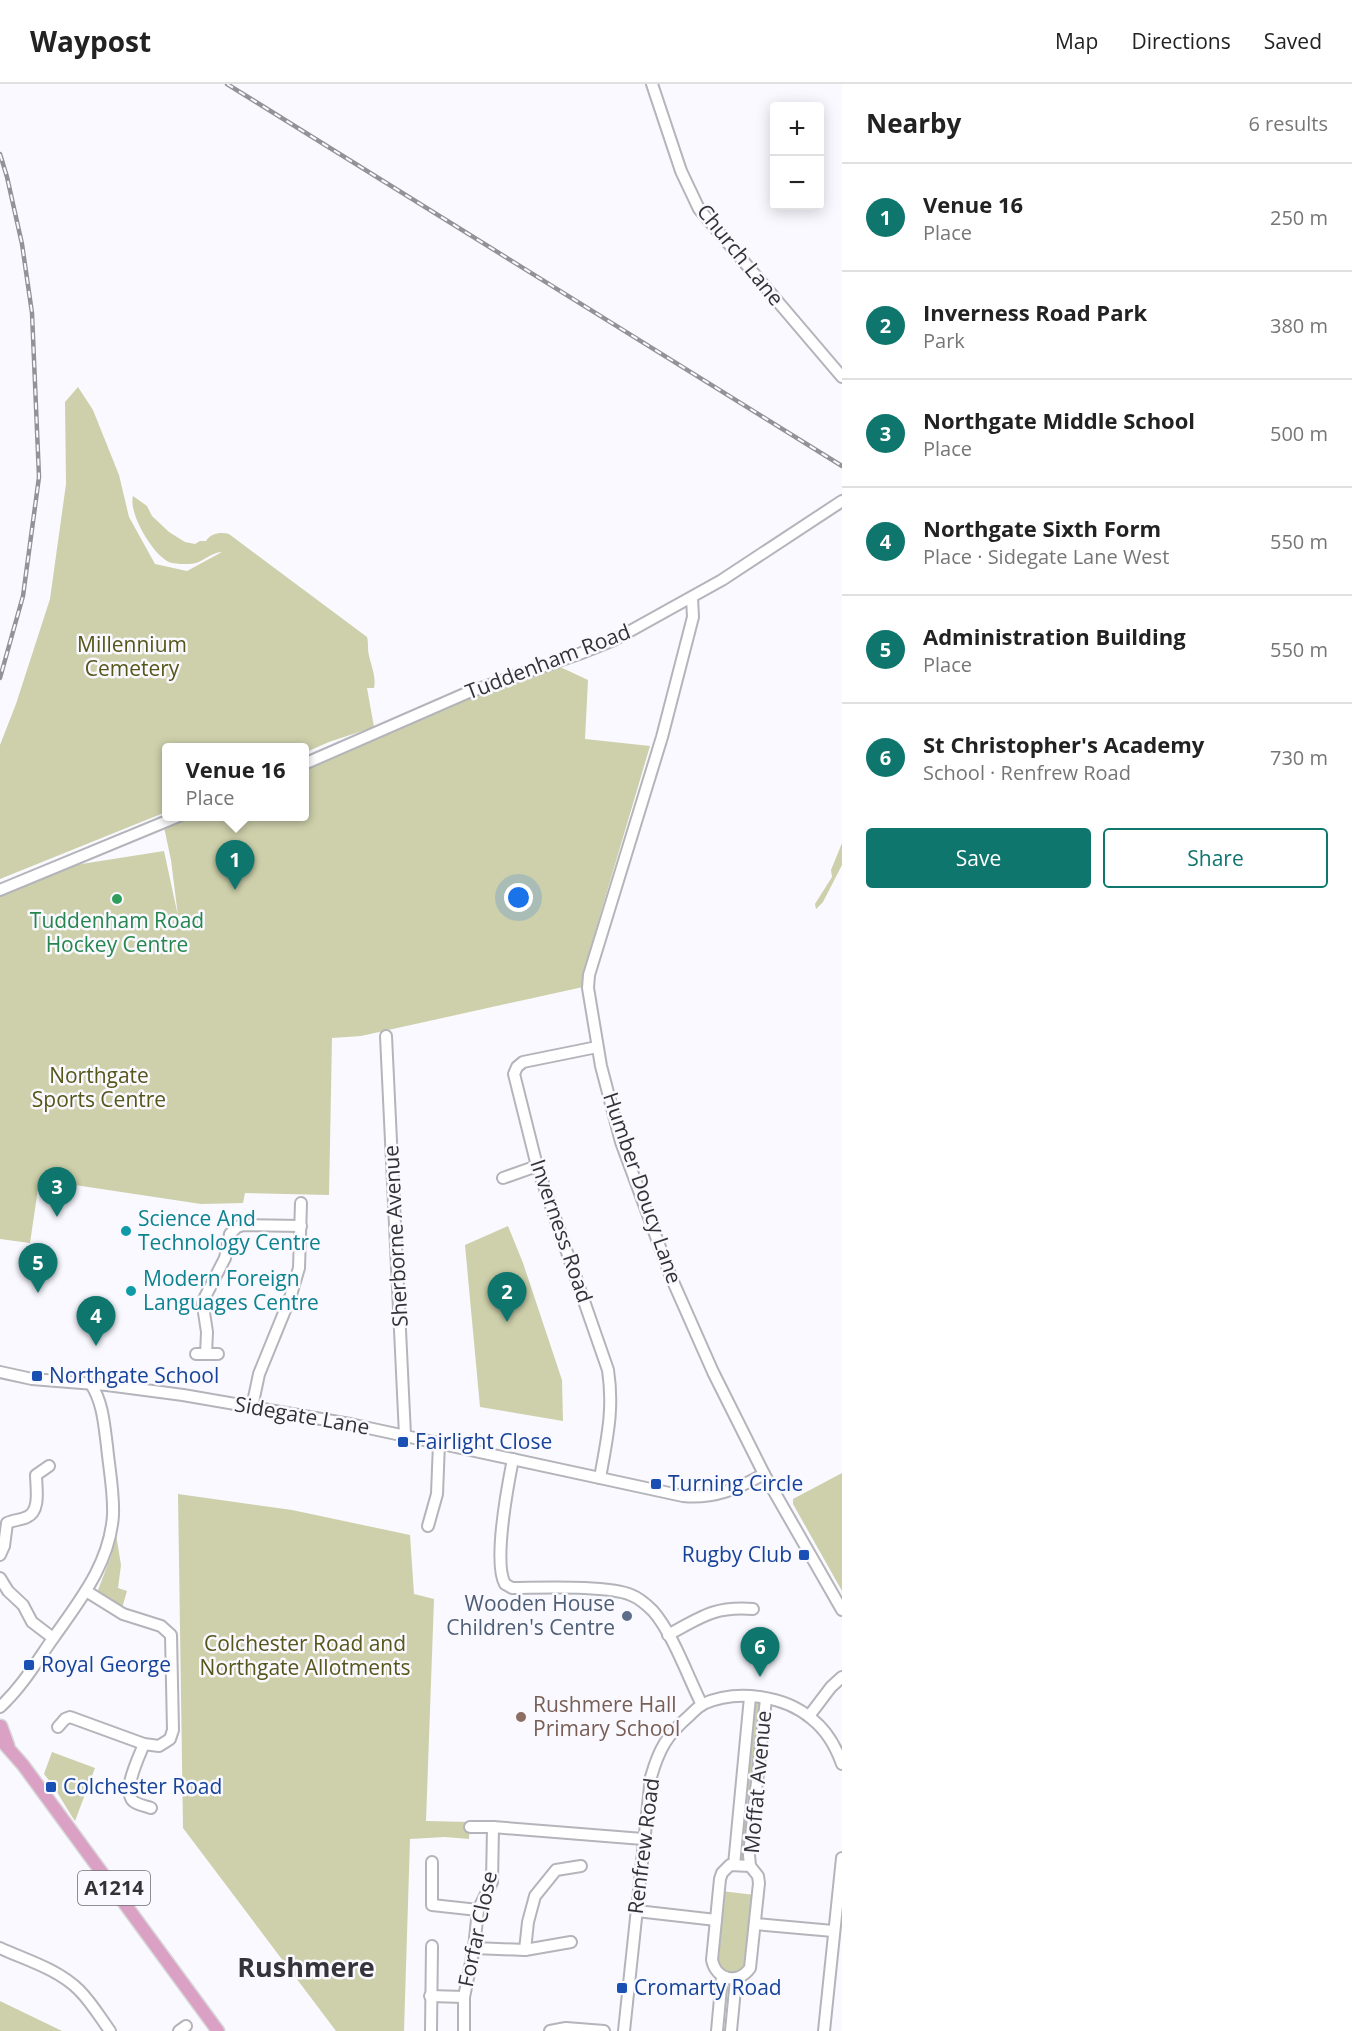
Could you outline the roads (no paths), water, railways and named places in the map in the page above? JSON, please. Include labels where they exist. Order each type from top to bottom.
[{"type":"main road","name":"A1214","points":[[1,1723],[4,1743],[219,2031]]},
{"type":"street","name":"Church Lane","points":[[652,84],[681,171],[699,209],[842,377]]},
{"type":"street","name":"Tuddenham Road","points":[[309,762],[469,692],[614,640],[693,598],[842,501]]},
{"type":"street","name":"Humber Doucy Lane","points":[[693,598],[693,617],[662,737],[589,975],[588,988],[597,1047],[621,1142],[671,1277],[713,1372],[764,1474],[842,1610]]},
{"type":"street","points":[[0,890],[167,821]]},
{"type":"street","name":"Sherborne Avenue","points":[[386,1036],[405,1436]]},
{"type":"street","name":"Inverness Road","points":[[597,1047],[523,1062],[517,1066],[514,1074],[537,1166],[608,1370],[612,1396],[600,1478]]},
{"type":"street","points":[[503,1178],[537,1166]]},
{"type":"street","points":[[252,1407],[259,1374],[297,1276],[301,1254],[301,1203]]},
{"type":"street","points":[[218,1354],[201,1354],[207,1332],[203,1306],[204,1299],[225,1258],[232,1232],[243,1225],[301,1226]]},
{"type":"street","name":"Sidegate Lane","points":[[0,1372],[32,1379],[107,1385],[252,1407],[440,1443],[696,1497],[730,1492],[764,1474]]},
{"type":"street","points":[[1,1723],[4,1703],[35,1666],[86,1591],[103,1558],[113,1514],[102,1411],[91,1384]]},
{"type":"street","points":[[102,1411],[107,1385]]},
{"type":"street","points":[[428,1526],[437,1494],[440,1443]]},
{"type":"street","points":[[513,1459],[504,1508],[502,1570],[506,1584],[512,1588],[602,1590],[631,1595],[654,1612],[668,1635],[702,1705]]},
{"type":"street","points":[[0,1555],[4,1546],[4,1520],[27,1518],[33,1512],[36,1504],[32,1471],[49,1466]]},
{"type":"street","points":[[0,1578],[8,1591],[23,1605],[32,1622],[53,1638]]},
{"type":"street","points":[[58,1727],[64,1719],[70,1717],[144,1744],[159,1746],[170,1739],[173,1730],[172,1640],[168,1631],[161,1626],[123,1614],[86,1591]]},
{"type":"street","points":[[668,1635],[719,1609],[753,1608]]},
{"type":"street","points":[[809,1716],[831,1687],[842,1677]]},
{"type":"street","name":"Moffat Avenue","points":[[734,1865],[750,1697]]},
{"type":"street","name":"Renfrew Road","points":[[624,2031],[651,1777],[666,1739],[674,1729],[702,1705],[720,1699],[766,1698],[784,1703],[809,1716],[828,1737],[842,1764]]},
{"type":"street","name":"Moffat Avenue","points":[[731,2031],[736,1979],[746,1974],[750,1968],[755,1924],[759,1883],[758,1876],[750,1866],[749,1855],[766,1698]]},
{"type":"street","points":[[144,1744],[129,1784],[131,1798],[136,1808],[151,1808]]},
{"type":"street","points":[[470,1827],[644,1839]]},
{"type":"street","name":"Forfar Close","points":[[464,2031],[464,1997],[474,1947],[478,1910],[492,1882],[493,1827]]},
{"type":"street","points":[[432,1862],[432,1905],[478,1910]]},
{"type":"street","points":[[824,2031],[842,1864]]},
{"type":"street","name":"Moffat Avenue","points":[[717,2031],[722,1977],[714,1968],[712,1960],[722,1873],[730,1865],[750,1866]]},
{"type":"street","points":[[525,1950],[528,1922],[535,1896],[556,1870],[580,1866]]},
{"type":"street","points":[[637,1911],[716,1920]]},
{"type":"street","points":[[755,1924],[836,1935]]},
{"type":"street","points":[[474,1947],[525,1950],[571,1942]]},
{"type":"street","points":[[431,2031],[432,1946]]},
{"type":"street","points":[[0,1948],[53,1971],[67,1980],[91,2004],[110,2031]]},
{"type":"street","points":[[722,1977],[736,1979]]},
{"type":"street","points":[[430,1996],[464,1997]]},
{"type":"street","points":[[550,2031],[566,2028],[604,2031]]},
{"type":"railway","points":[[227,84],[842,466]]},
{"type":"railway","points":[[0,154],[22,244],[32,313],[39,477],[23,596],[0,678]]},
{"type":"place","name":"Venue 16","points":[[235,890]]},
{"type":"place","name":"Tuddenham Road Hockey Centre","points":[[117,899]]},
{"type":"place","name":"Northgate Middle School","points":[[57,1217]]},
{"type":"place","name":"Science And Technology Centre","points":[[126,1231]]},
{"type":"place","name":"Modern Foreign Languages Centre","points":[[131,1291]]},
{"type":"place","name":"Administration Building","points":[[38,1293]]},
{"type":"place","name":"Inverness Road Park","points":[[507,1322]]},
{"type":"place","name":"Northgate Sixth Form","points":[[96,1346]]},
{"type":"place","name":"Northgate School","points":[[37,1376]]},
{"type":"place","name":"Fairlight Close","points":[[403,1442]]},
{"type":"place","name":"Turning Circle","points":[[656,1484]]},
{"type":"place","name":"Rugby Club","points":[[804,1555]]},
{"type":"place","name":"Wooden House Children's Centre","points":[[627,1616]]},
{"type":"place","name":"Royal George","points":[[29,1665]]},
{"type":"place","name":"St Christopher's Academy","points":[[760,1677]]},
{"type":"place","name":"Rushmere Hall Primary School","points":[[521,1717]]},
{"type":"place","name":"Colchester Road","points":[[51,1787]]},
{"type":"place","name":"Cromarty Road","points":[[622,1988]]},
{"type":"district","name":"Rushmere","points":[[306,1968]]},
{"type":"park label","name":"Millennium Cemetery","points":[[132,657]]},
{"type":"park label","name":"Northgate Sports Centre","points":[[99,1088]]},
{"type":"park label","name":"Colchester Road and Northgate Allotments","points":[[305,1656]]}]
